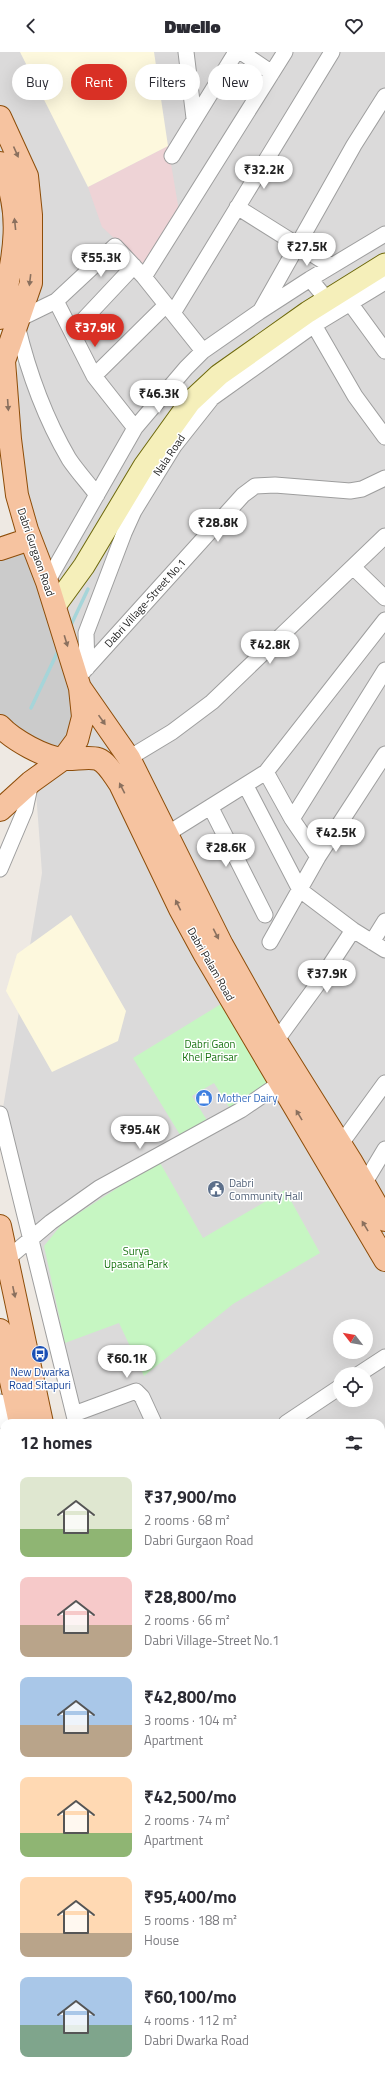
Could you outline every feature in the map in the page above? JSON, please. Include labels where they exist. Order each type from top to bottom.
[{"type":"main road","name":"Dabri Gurgaon Road","points":[[0,117],[27,176],[31,215],[31,283],[12,320],[4,362],[10,439],[17,494],[30,539],[47,582],[80,676]]},
{"type":"main road","points":[[0,162],[7,178],[16,227],[12,266],[12,320]]},
{"type":"main road","points":[[0,549],[30,539]]},
{"type":"main road","points":[[0,810],[31,782],[62,759],[77,740],[83,717],[80,676]]},
{"type":"main road","name":"Dabri Palam Road","points":[[80,676],[129,758],[222,945],[276,1040],[288,1078],[340,1145],[385,1220]]},
{"type":"main road","name":"Dabri Palam Road","points":[[0,726],[7,733],[36,751],[62,759],[98,759],[109,767],[120,784],[180,909],[288,1078],[385,1260]]},
{"type":"main road","points":[[0,1226],[41,1419]]},
{"type":"main road","points":[[0,1330],[19,1419]]},
{"type":"street","points":[[186,52],[194,118]]},
{"type":"street","points":[[172,156],[236,52]]},
{"type":"street","points":[[241,52],[272,73]]},
{"type":"street","points":[[72,332],[139,272],[285,52]]},
{"type":"street","points":[[94,376],[170,309],[237,207],[332,52]]},
{"type":"street","points":[[259,312],[354,145],[385,96]]},
{"type":"street","points":[[237,207],[331,266]]},
{"type":"street","points":[[47,582],[135,428],[186,368],[203,351],[259,312],[331,266],[385,234]]},
{"type":"street","points":[[97,495],[70,459],[54,430],[31,377],[12,320],[56,301],[114,246],[139,272],[203,351]]},
{"type":"street","points":[[56,609],[84,566],[144,466],[190,402],[219,375],[332,305],[385,264]]},
{"type":"street","points":[[310,279],[332,305]]},
{"type":"street","name":"Nala Road","points":[[80,676],[86,633],[124,533],[134,511],[174,446],[212,398],[314,325],[332,305],[350,303],[385,282]]},
{"type":"street","points":[[56,301],[94,376],[135,428]]},
{"type":"street","points":[[350,303],[385,351]]},
{"type":"street","points":[[314,325],[355,396],[385,437]]},
{"type":"street","name":"Dabri Village-Street No.1","points":[[80,676],[243,495],[255,486],[275,485],[350,491],[362,489],[385,478]]},
{"type":"street","points":[[129,758],[172,732],[212,702],[385,536]]},
{"type":"street","points":[[353,567],[385,598]]},
{"type":"street","points":[[167,834],[211,808],[266,772],[385,620]]},
{"type":"street","points":[[292,819],[385,670]]},
{"type":"street","points":[[270,942],[318,857],[385,754]]},
{"type":"street","points":[[266,772],[292,819],[318,857]]},
{"type":"street","points":[[0,869],[25,810],[31,782]]},
{"type":"street","points":[[246,786],[300,890],[353,930],[385,950]]},
{"type":"street","points":[[211,808],[265,915]]},
{"type":"street","points":[[372,942],[385,921]]},
{"type":"street","points":[[276,1040],[317,985],[353,930]]},
{"type":"street","points":[[7,1260],[51,1222],[99,1188],[241,1110],[288,1078]]},
{"type":"street","points":[[340,1145],[385,1083]]},
{"type":"street","points":[[0,1114],[75,1419],[136,1391],[142,1397],[152,1419]]},
{"type":"street","points":[[364,1184],[385,1149]]},
{"type":"street","points":[[370,1367],[385,1357]]},
{"type":"street","points":[[292,1419],[333,1391]]},
{"type":"street","points":[[0,1402],[5,1419]]},
{"type":"shaded area","points":[[0,52],[385,52],[385,1419],[81,1419],[1,1120],[42,873],[10,439],[32,240],[0,263]]},
{"type":"shaded area","points":[[20,52],[154,52],[156,64],[135,64],[135,100],[161,100],[168,146],[88,187],[44,100],[63,100],[63,64],[26,64]]},
{"type":"shaded area","points":[[168,146],[180,217],[142,264],[102,227],[88,187]]},
{"type":"shaded area","points":[[30,539],[87,668],[63,759],[0,724],[0,549]]},
{"type":"shaded area","points":[[71,915],[126,1011],[118,1041],[52,1072],[6,991],[17,954]]},
{"type":"green space","name":"Dabri Gaon Khel Parisar","points":[[221,1004],[271,1085],[231,1110],[214,1083],[192,1096],[208,1122],[182,1138],[133,1058]]},
{"type":"green space","name":"Surya Upasana Park","points":[[159,1161],[203,1238],[285,1190],[320,1253],[233,1304],[144,1376],[119,1323],[65,1343],[44,1246],[62,1224]]},
{"type":"waterway","points":[[70,627],[88,589]]},
{"type":"waterway","points":[[31,708],[59,649]]},
{"type":"place","name":"Mother Dairy","points":[[204,1098]]},
{"type":"place","name":"Dabri Community Hall","points":[[216,1189]]},
{"type":"place","name":"New Dwarka Road Sitapuri","points":[[40,1354]]}]
